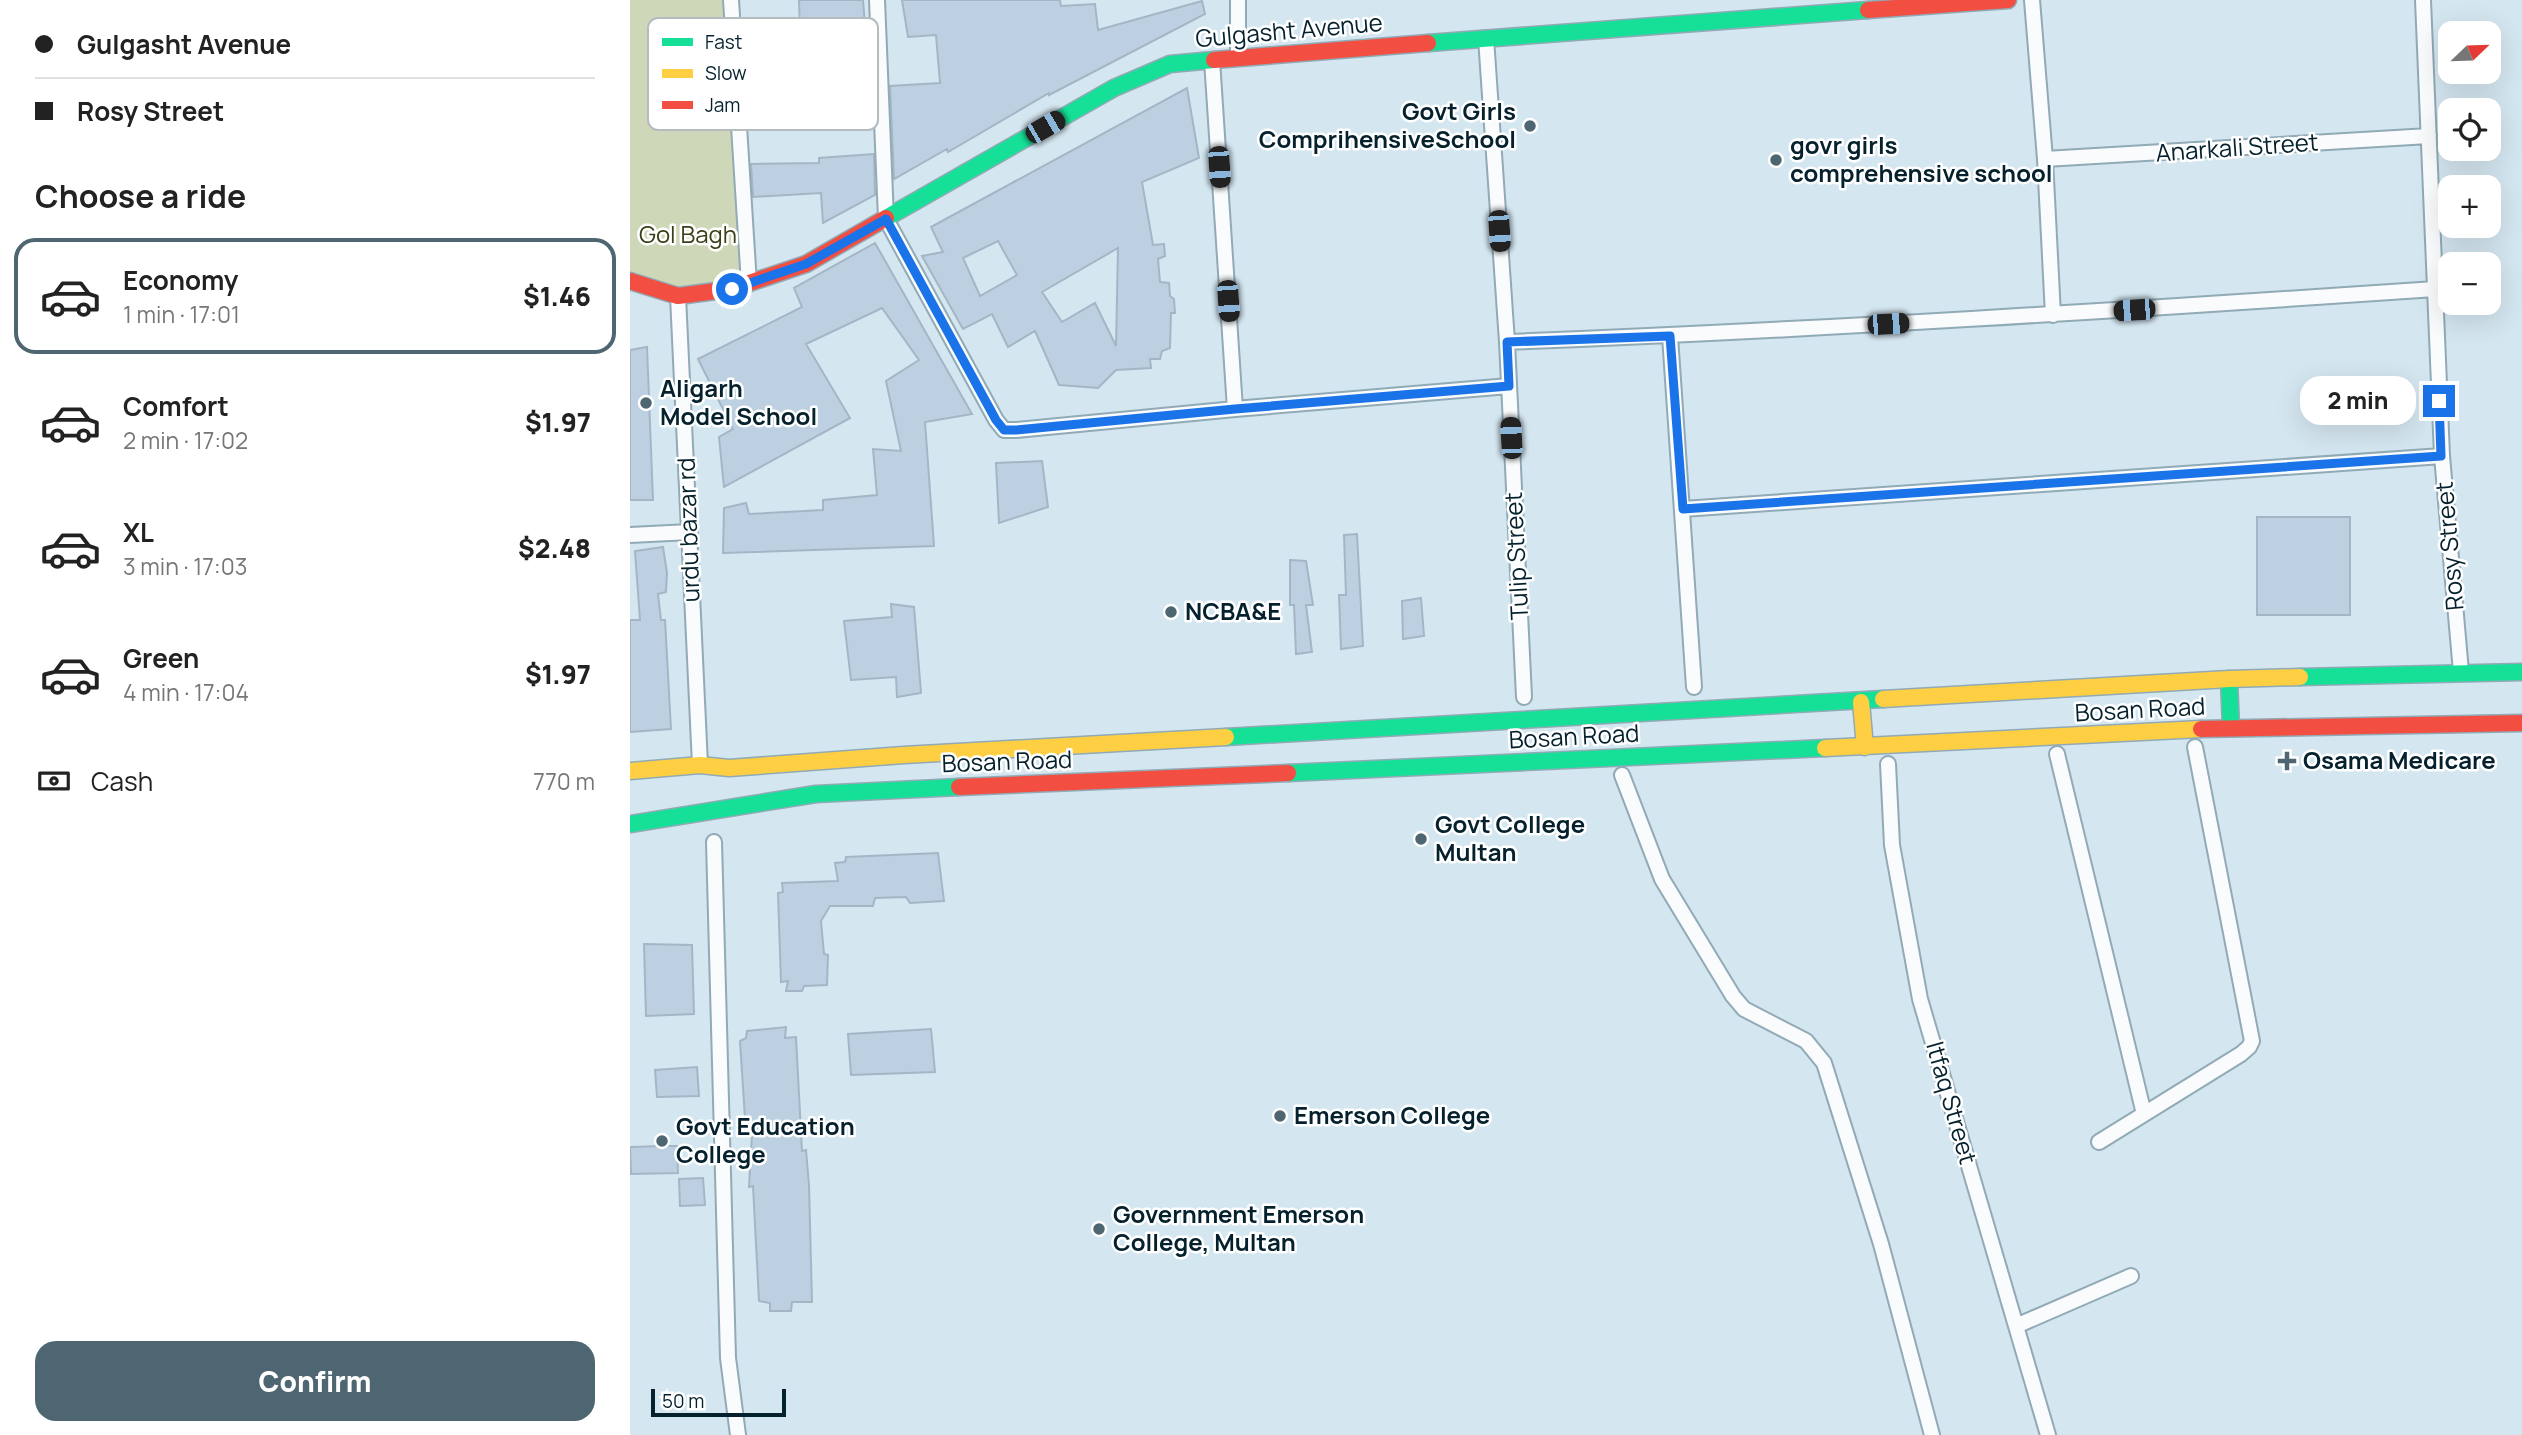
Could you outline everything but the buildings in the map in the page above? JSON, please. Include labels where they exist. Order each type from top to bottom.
[{"type":"main road","name":"Gulgasht Avenue","points":[[630,281],[678,296],[732,289],[806,264],[1114,88],[1170,64],[1920,3],[2008,0]]},
{"type":"main road","name":"Bosan Road","points":[[630,771],[700,765],[729,768],[2229,679],[2522,672]]},
{"type":"main road","points":[[2229,679],[2231,728]]},
{"type":"main road","points":[[1861,702],[1865,747]]},
{"type":"main road","name":"Bosan Road","points":[[630,824],[816,794],[2231,728],[2522,723]]},
{"type":"street","points":[[731,0],[732,18]]},
{"type":"street","points":[[877,0],[878,18]]},
{"type":"street","points":[[1238,0],[1238,58]]},
{"type":"street","points":[[2032,0],[2045,159],[2053,315]]},
{"type":"street","name":"Rosy Street","points":[[2424,0],[2441,456],[2461,672]]},
{"type":"street","points":[[878,24],[886,219],[996,420],[1004,430],[1509,386]]},
{"type":"street","name":"Tulip Street","points":[[1486,38],[1507,342],[1524,697]]},
{"type":"street","points":[[1212,60],[1235,409]]},
{"type":"street","points":[[739,130],[748,284]]},
{"type":"street","name":"Anarkali Street","points":[[2045,159],[2429,136]]},
{"type":"street","points":[[1507,342],[2053,315],[2435,289]]},
{"type":"street","name":"urdu bazar rd","points":[[678,296],[700,765]]},
{"type":"street","points":[[1670,336],[1694,687]]},
{"type":"street","points":[[1683,509],[2441,456]]},
{"type":"street","points":[[630,535],[690,532]]},
{"type":"street","points":[[2099,1142],[2241,1054],[2252,1041],[2195,747]]},
{"type":"street","points":[[2057,754],[2144,1114]]},
{"type":"street","name":"Itfaq Street","points":[[1888,764],[1892,845],[1920,999],[2048,1435]]},
{"type":"street","points":[[1622,775],[1662,879],[1733,996],[1744,1009],[1806,1041],[1825,1063],[1881,1244],[1932,1435]]},
{"type":"street","points":[[714,842],[728,1358],[738,1435]]},
{"type":"street","points":[[2017,1326],[2131,1276]]},
{"type":"green space","name":"Gol Bagh","points":[[630,0],[731,0],[732,18],[648,18],[648,130],[739,130],[749,284],[678,296],[630,281]]},
{"type":"traffic: fast","points":[[1428,43],[1868,10]]},
{"type":"traffic: fast","points":[[886,218],[1114,88],[1170,64],[1214,60]]},
{"type":"traffic: fast","points":[[2300,677],[2522,672]]},
{"type":"traffic: fast","points":[[2229,679],[2231,728]]},
{"type":"traffic: fast","points":[[1226,737],[1883,699]]},
{"type":"traffic: fast","points":[[1288,773],[1825,748]]},
{"type":"traffic: fast","points":[[630,824],[816,794],[959,787]]},
{"type":"traffic: slow","points":[[1883,699],[2300,677]]},
{"type":"traffic: slow","points":[[1861,702],[1865,747]]},
{"type":"traffic: slow","points":[[1825,748],[2201,729]]},
{"type":"traffic: slow","points":[[630,771],[700,765],[729,768],[1226,737]]},
{"type":"traffic: jam","points":[[1868,10],[2008,0]]},
{"type":"traffic: jam","points":[[1214,60],[1428,43]]},
{"type":"traffic: jam","points":[[630,281],[678,296],[731,289],[806,264],[886,218]]},
{"type":"traffic: jam","points":[[2201,729],[2522,723]]},
{"type":"traffic: jam","points":[[959,787],[1288,773]]},
{"type":"place","name":"Govt Girls ComprihensiveSchool","points":[[1530,126]]},
{"type":"place","name":"govr girls comprehensive school","points":[[1776,160]]},
{"type":"place","name":"Aligarh Model School","points":[[646,403]]},
{"type":"place","name":"NCBA&E","points":[[1171,612]]},
{"type":"place","name":"Osama Medicare","points":[[2287,761]]},
{"type":"place","name":"Govt College Multan","points":[[1421,839]]},
{"type":"place","name":"Emerson College","points":[[1280,1116]]},
{"type":"place","name":"Govt Education College","points":[[662,1141]]},
{"type":"place","name":"Government Emerson College, Multan","points":[[1099,1229]]},
{"type":"route","points":[[732,289],[806,264],[886,219],[996,420],[1004,430],[1509,386],[1507,342],[1670,336],[1683,509],[2441,456],[2439,401]]}]
